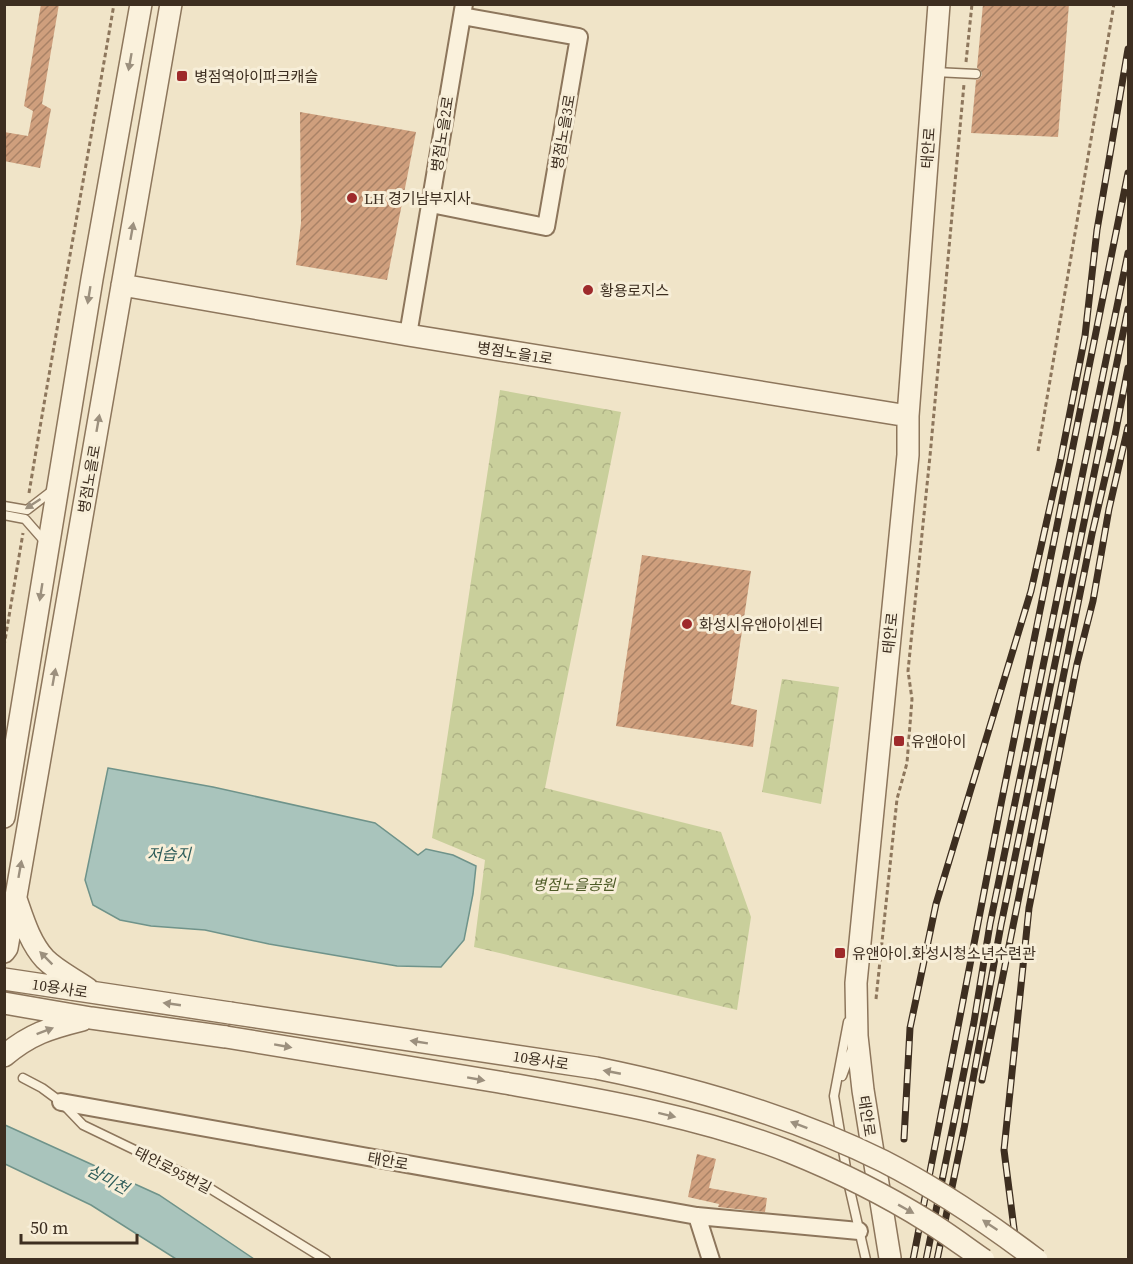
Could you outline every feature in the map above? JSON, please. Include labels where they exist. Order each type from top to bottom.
[{"type":"street","name":"병점노을로","points":[[4,817],[110,176],[141,4]]},
{"type":"street","name":"병점노을로","points":[[4,952],[7,948],[10,900],[104,391],[171,4]]},
{"type":"street","name":"태안로","points":[[890,1258],[863,1090],[857,1036],[856,983],[908,455],[908,416],[939,4]]},
{"type":"street","name":"병점노을3로","points":[[431,204],[546,227],[579,37],[463,10]]},
{"type":"street","name":"병점노을2로","points":[[408,335],[463,10]]},
{"type":"street","points":[[110,176],[117,184],[128,187],[140,184]]},
{"type":"street","name":"병점노을1로","points":[[122,285],[408,335],[908,416]]},
{"type":"street","points":[[75,385],[85,379],[97,381],[104,391]]},
{"type":"street","points":[[10,900],[45,959],[93,993]]},
{"type":"street","name":"10용사로","points":[[4,979],[596,1068],[656,1080],[757,1109],[882,1161],[964,1208],[1037,1260]]},
{"type":"street","name":"10용사로","points":[[4,1003],[226,1037],[588,1098],[693,1122],[751,1138],[833,1171],[927,1221],[984,1260]]},
{"type":"street","points":[[4,1056],[20,1043],[41,1032],[91,1018]]},
{"type":"street","name":"태안로","points":[[61,1102],[697,1216],[859,1231]]},
{"type":"street","points":[[697,1216],[711,1260]]},
{"type":"lane","points":[[934,72],[976,74]]},
{"type":"lane","points":[[4,515],[26,514],[58,486]]},
{"type":"lane","points":[[4,506],[26,514],[48,546]]},
{"type":"lane","points":[[856,983],[834,1096],[849,1186],[866,1260]]},
{"type":"lane","points":[[834,1096],[857,1036]]},
{"type":"lane","name":"태안로95번길","points":[[23,1078],[61,1102],[83,1125],[193,1178],[326,1260]]},
{"type":"path","points":[[4,646],[56,328],[114,4]]},
{"type":"path","points":[[874,1010],[897,799],[907,763],[912,699],[908,671],[972,4]]},
{"type":"path","points":[[1038,451],[1114,4]]},
{"type":"green space","name":"병점노을공원","points":[[500,390],[621,412],[545,788],[721,832],[751,917],[737,1010],[474,947],[485,860],[432,838]]},
{"type":"green space","points":[[782,679],[839,687],[821,804],[762,792]]},
{"type":"water","name":"저습지","points":[[108,768],[213,787],[375,823],[418,855],[426,849],[453,855],[476,866],[464,940],[441,967],[397,966],[269,944],[205,930],[151,926],[120,920],[93,905],[85,880]]},
{"type":"water","name":"삼미천","points":[[5,1125],[159,1195],[254,1259],[176,1259],[91,1205],[5,1164]]},
{"type":"building","points":[[41,4],[59,4],[42,104],[51,109],[40,168],[4,161],[4,132],[28,136],[33,111],[24,106]]},
{"type":"building","points":[[983,4],[1069,4],[1058,137],[971,133],[976,80],[982,75],[977,68]]},
{"type":"building","name":"LH 경기남부지사","points":[[300,112],[416,132],[387,280],[296,265],[301,223]]},
{"type":"building","name":"화성시유앤아이센터","points":[[642,555],[751,571],[731,704],[757,710],[753,747],[616,726]]},
{"type":"building","points":[[697,1154],[716,1159],[709,1188],[767,1198],[765,1212],[718,1207],[719,1204],[688,1197]]},
{"type":"railway","points":[[904,1139],[910,1028],[936,904],[1031,591],[1061,458],[1085,336],[1097,230],[1128,49]]},
{"type":"railway","points":[[913,1260],[1001,804],[1128,173]]},
{"type":"railway","points":[[926,1260],[974,1022],[990,924],[1128,253]]},
{"type":"railway","points":[[937,1260],[964,1129],[1001,925],[1128,309]]},
{"type":"railway","points":[[982,1080],[1092,534],[1128,368]]},
{"type":"railway","points":[[1018,1260],[1004,1150],[1029,908],[1077,664],[1093,601],[1109,509],[1128,427]]},
{"type":"place","name":"병점역아이파크캐슬","points":[[182,76]]},
{"type":"place","name":"LH 경기남부지사","points":[[352,198]]},
{"type":"place","name":"황용로지스","points":[[588,290]]},
{"type":"place","name":"화성시유앤아이센터","points":[[687,624]]},
{"type":"place","name":"유앤아이","points":[[899,741]]},
{"type":"place","name":"유앤아이.화성시청소년수련관","points":[[840,953]]}]
